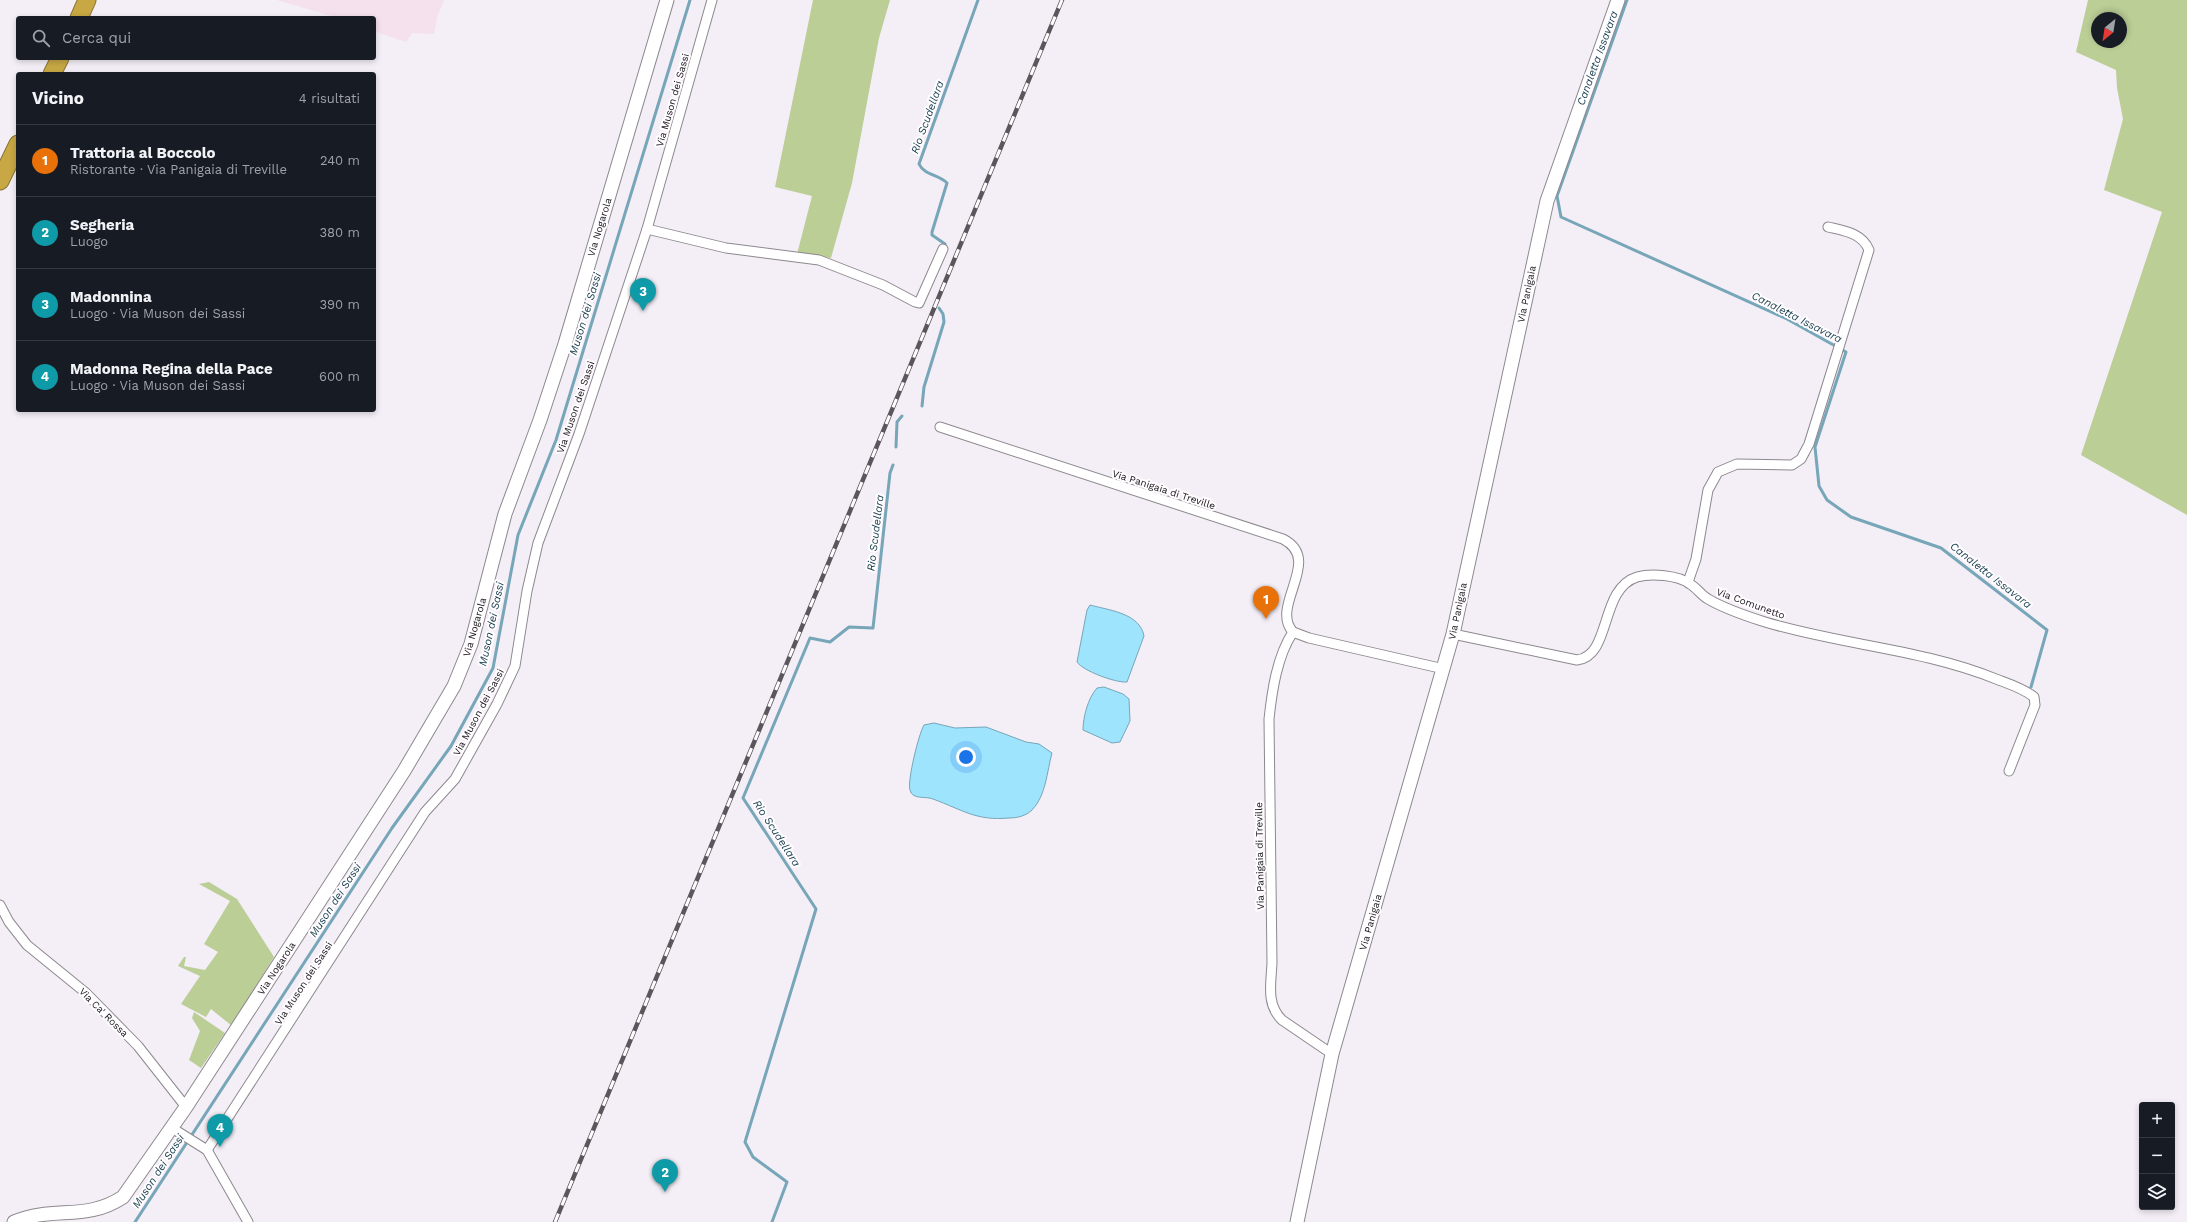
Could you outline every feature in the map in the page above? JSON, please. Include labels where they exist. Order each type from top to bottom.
[{"type":"highway","points":[[80,16],[87,0]]},
{"type":"highway","points":[[53,72],[59,60]]},
{"type":"highway","points":[[0,181],[16,148]]},
{"type":"street","name":"Via Nogarola","points":[[186,1107],[404,771],[454,686],[471,644],[504,514],[540,420],[565,344],[667,0]]},
{"type":"street","name":"Via Muson dei Sassi","points":[[205,1148],[425,812],[455,779],[508,684],[515,666],[527,591],[538,543],[580,434],[647,229],[712,0]]},
{"type":"street","name":"Via Panigaia","points":[[1297,1222],[1332,1054],[1453,634],[1547,201],[1618,0]]},
{"type":"street","points":[[1688,582],[1696,558],[1708,490],[1718,472],[1738,464],[1792,465],[1801,459],[1809,444],[1869,250],[1866,241],[1857,235],[1828,227]]},
{"type":"street","points":[[647,229],[726,248],[819,260],[883,285],[919,303],[943,249]]},
{"type":"street","name":"Via Panigaia di Treville","points":[[940,427],[1288,542],[1297,550],[1297,574],[1287,618],[1293,632],[1288,640],[1273,687],[1269,719],[1272,963],[1270,999],[1276,1014],[1282,1020],[1332,1054]]},
{"type":"street","name":"Via Comunetto","points":[[1453,634],[1577,660],[1586,659],[1592,654],[1596,646],[1616,595],[1629,581],[1638,577],[1648,576],[1683,580],[1688,582],[1708,599],[1764,622],[1962,667],[1985,674],[2030,694],[2034,697],[2035,705],[2009,771]]},
{"type":"street","points":[[1293,632],[1309,638],[1444,669]]},
{"type":"street","name":"Via Ca' Rossa","points":[[0,905],[9,922],[27,945],[86,993],[138,1046],[186,1107]]},
{"type":"street","points":[[14,1222],[38,1215],[90,1215],[114,1206],[132,1186],[174,1129],[186,1107]]},
{"type":"street","points":[[174,1129],[205,1148],[248,1222]]},
{"type":"shaded area","points":[[277,0],[444,0],[437,17],[434,34],[412,33],[406,42],[376,32],[376,16],[331,16]]},
{"type":"green space","points":[[813,0],[890,0],[879,38],[852,183],[831,258],[797,254],[812,196],[775,187]]},
{"type":"green space","points":[[2088,0],[2187,0],[2187,515],[2081,455],[2162,212],[2104,190],[2123,119],[2117,88],[2116,70],[2076,52]]},
{"type":"green space","points":[[209,882],[237,899],[274,957],[232,1026],[211,1009],[206,1017],[181,1004],[200,976],[178,966],[184,957],[186,957],[184,966],[205,970],[218,952],[204,944],[230,901],[199,884]]},
{"type":"green space","points":[[194,1012],[225,1033],[201,1068],[189,1060],[200,1031],[192,1018]]},
{"type":"water","points":[[1090,605],[1130,617],[1141,628],[1144,636],[1127,682],[1115,681],[1100,676],[1086,669],[1077,662],[1087,610]]},
{"type":"water","points":[[1104,687],[1123,694],[1129,699],[1130,721],[1120,742],[1112,743],[1083,730],[1085,714],[1091,697],[1097,688]]},
{"type":"water","points":[[934,723],[955,728],[986,727],[1026,742],[1039,744],[1052,753],[1043,791],[1037,804],[1032,810],[1027,814],[1018,817],[987,818],[970,814],[930,798],[913,795],[910,790],[910,777],[917,747],[924,725]]},
{"type":"waterway","name":"Muson dei Sassi","points":[[135,1222],[392,828],[451,746],[493,668],[518,535],[556,440],[690,0]]},
{"type":"waterway","name":"Rio Scudellara","points":[[945,244],[932,235],[932,232],[947,183],[944,180],[928,173],[921,168],[919,164],[978,0]]},
{"type":"waterway","name":"Canaletta Issavara","points":[[1627,0],[1557,196],[1561,217],[1787,319],[1846,352],[1815,447],[1819,486],[1827,500],[1851,517],[1941,548],[2047,630],[2031,687]]},
{"type":"waterway","name":"Rio Scudellara","points":[[922,406],[924,387],[944,322],[943,314],[939,308]]},
{"type":"waterway","name":"Rio Scudellara","points":[[896,447],[897,422],[902,416]]},
{"type":"waterway","name":"Rio Scudellara","points":[[772,1222],[787,1182],[753,1157],[745,1142],[816,909],[743,798],[810,638],[830,642],[849,627],[873,628],[890,473],[893,465]]},
{"type":"railway","points":[[555,1222],[1062,0]]},
{"type":"place","name":"Madonnina","points":[[643,311]]},
{"type":"place","name":"Trattoria al Boccolo","points":[[1266,619]]},
{"type":"place","name":"Madonna Regina della Pace","points":[[220,1147]]},
{"type":"place","name":"Segheria","points":[[665,1192]]}]
